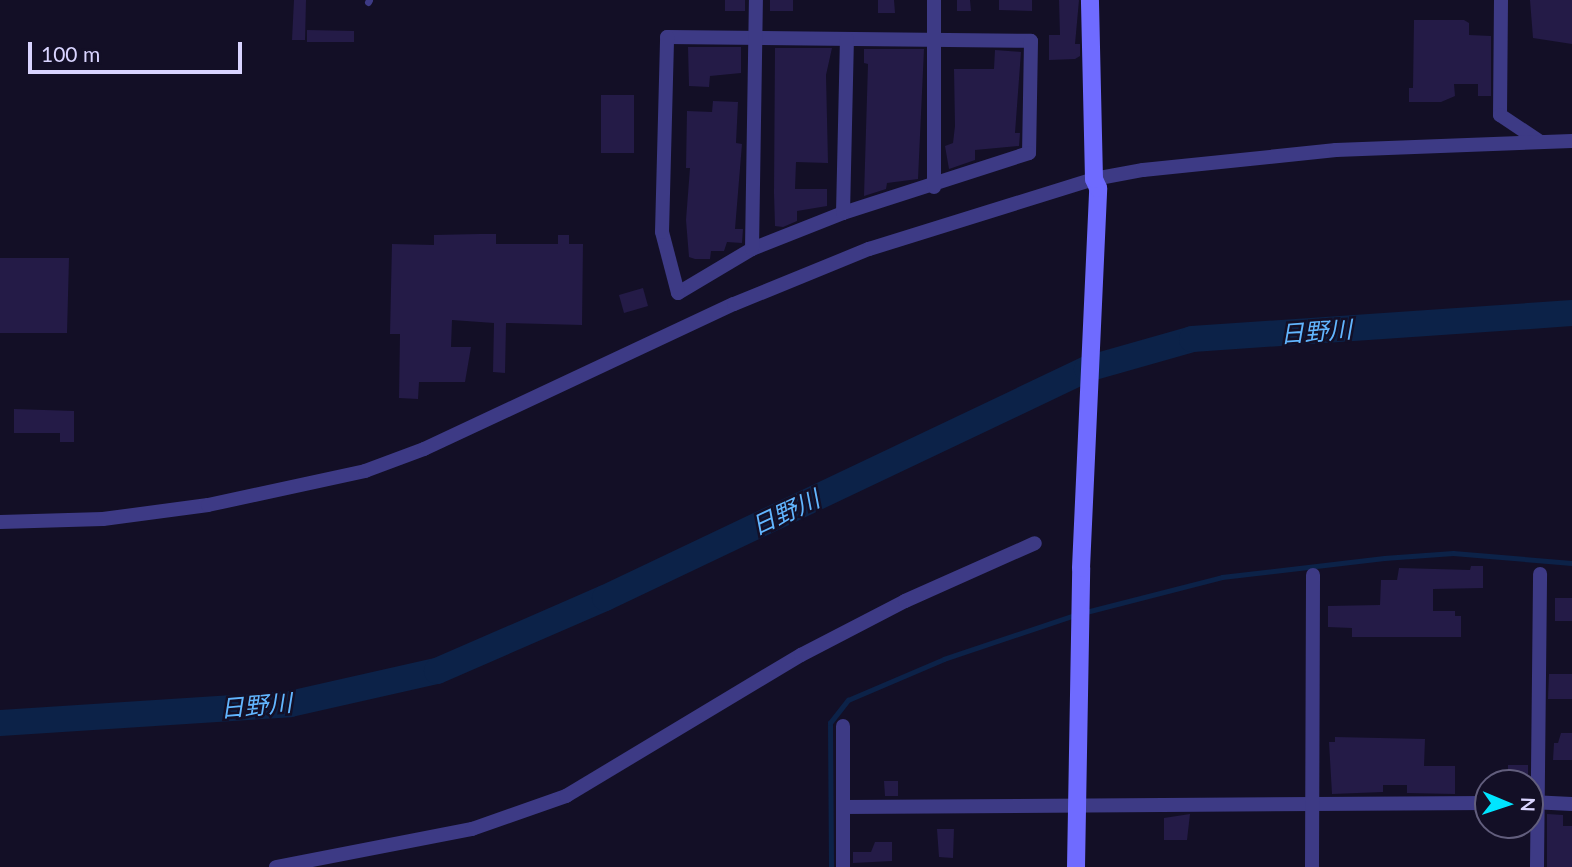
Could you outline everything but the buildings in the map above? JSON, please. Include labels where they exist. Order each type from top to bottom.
[{"type":"street","points":[[752,249],[756,0]]},
{"type":"street","points":[[934,0],[934,187]]},
{"type":"street","points":[[1076,867],[1081,568],[1096,183],[1090,0]]},
{"type":"street","points":[[1501,0],[1500,115],[1539,141]]},
{"type":"street","points":[[667,37],[755,38],[1031,41],[1029,153],[934,187],[843,213],[752,249],[678,293],[662,232],[667,37]]},
{"type":"street","points":[[843,213],[847,39]]},
{"type":"street","points":[[0,522],[103,519],[208,505],[365,471],[424,449],[734,304],[869,249],[1143,170],[1336,150],[1572,141]]},
{"type":"street","points":[[276,867],[472,829],[566,796],[802,655],[905,601],[1035,543]]},
{"type":"street","points":[[1535,769],[1540,574]]},
{"type":"street","points":[[1312,867],[1313,576]]},
{"type":"street","points":[[843,726],[843,867]]},
{"type":"street","points":[[843,807],[1311,807],[1474,803]]},
{"type":"street","points":[[1544,803],[1572,804]]},
{"type":"street","points":[[1536,839],[1537,867]]},
{"type":"waterway","name":"日野川","points":[[0,723],[290,704],[437,671],[605,598],[1087,369],[1192,339],[1572,313]]},
{"type":"waterway","points":[[1086,612],[1222,577],[1384,558],[1453,553],[1572,563]]},
{"type":"waterway","points":[[831,867],[830,723],[848,700],[944,659],[1075,615]]}]
